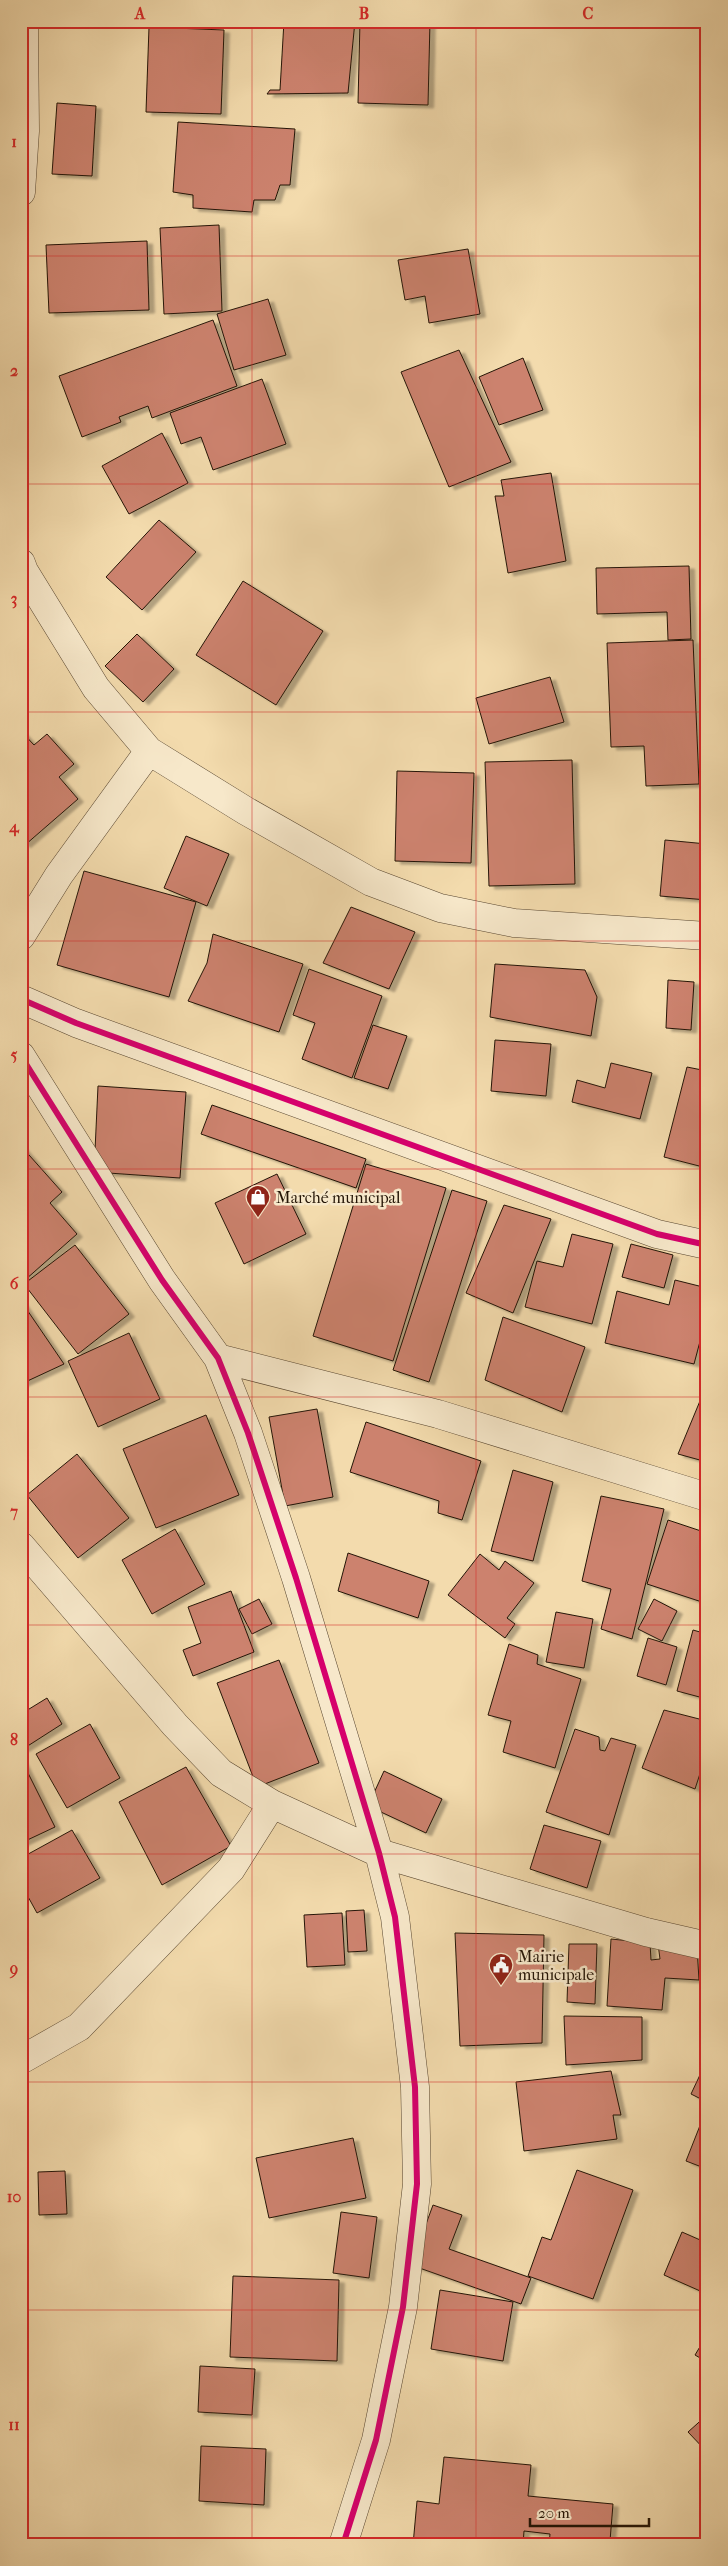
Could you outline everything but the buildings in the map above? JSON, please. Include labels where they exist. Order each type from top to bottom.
[{"type":"street","points":[[21,192],[25,131],[24,21]]},
{"type":"street","points":[[21,563],[24,572],[96,688],[148,751],[246,811],[371,882],[440,908],[514,923],[707,936]]},
{"type":"street","points":[[21,936],[59,875],[148,751]]},
{"type":"street","points":[[21,999],[86,1026],[657,1234],[707,1245]]},
{"type":"street","points":[[21,1056],[162,1280],[218,1358],[248,1433],[296,1578],[379,1853],[395,1917],[415,2087],[417,2184],[403,2307],[376,2440],[343,2545]]},
{"type":"street","points":[[218,1358],[438,1414],[707,1497]]},
{"type":"street","points":[[21,1546],[175,1725],[221,1773],[272,1804],[379,1853],[646,1932],[707,1946]]},
{"type":"street","points":[[21,2060],[79,2027],[86,2020],[231,1869],[272,1804]]},
{"type":"cycle path","points":[[21,999],[76,1023],[657,1234],[707,1245]]},
{"type":"cycle path","points":[[21,1056],[162,1280],[218,1358],[248,1433],[296,1578],[379,1853],[395,1917],[415,2087],[417,2184],[403,2307],[376,2440],[343,2545]]},
{"type":"place","name":"Marché municipal","points":[[258,1218]]},
{"type":"place","name":"Mairie municipale","points":[[501,1986]]}]
